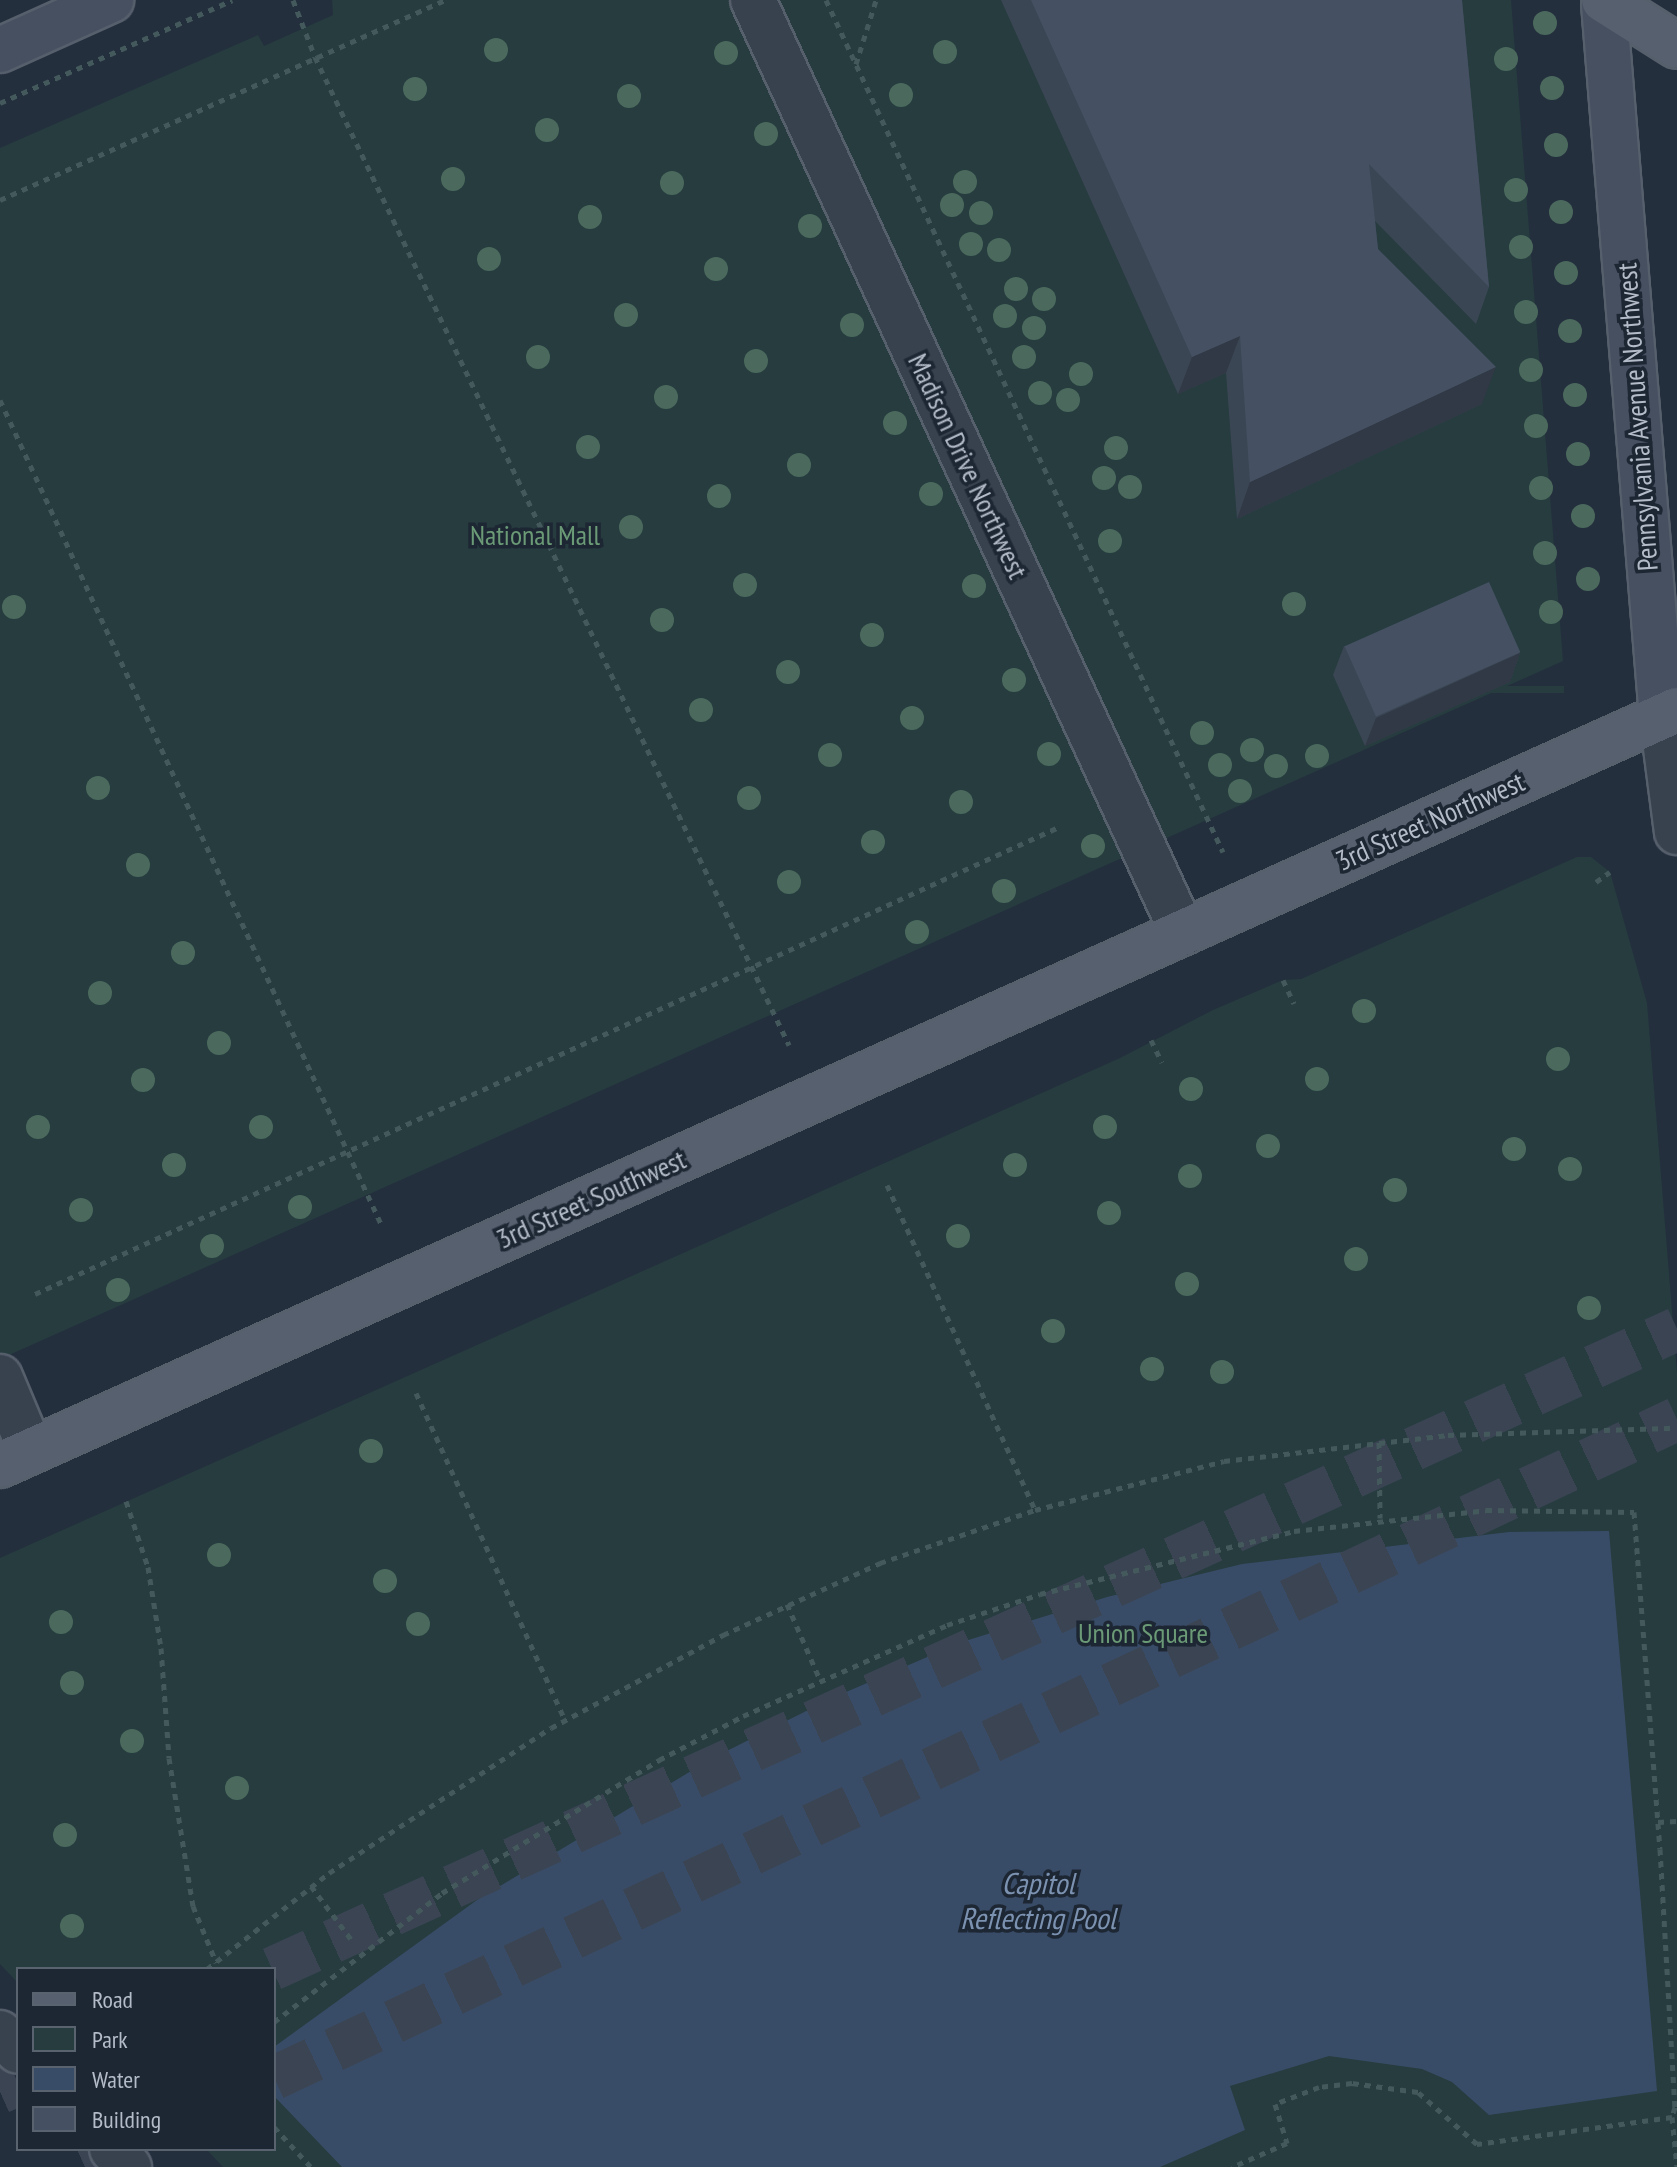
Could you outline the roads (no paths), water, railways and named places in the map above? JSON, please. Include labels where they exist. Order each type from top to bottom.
[{"type":"main road","points":[[0,50],[111,0]]},
{"type":"main road","points":[[1604,2],[1677,46]]},
{"type":"main road","name":"Pennsylvania Avenue Northwest","points":[[1604,2],[1669,714]]},
{"type":"main road","name":"3rd Street Northwest","points":[[1183,933],[1669,714]]},
{"type":"main road","name":"3rd Street Southwest","points":[[16,1458],[1183,933]]},
{"type":"street","name":"Madison Drive Northwest","points":[[753,0],[1183,933]]},
{"type":"street","name":"Pennsylvania Avenue Northwest","points":[[1669,714],[1677,832]]},
{"type":"street","points":[[0,1377],[16,1458]]},
{"type":"street","points":[[0,2033],[16,2049]]},
{"type":"street","points":[[114,2151],[129,2167]]},
{"type":"water","name":"Capitol Reflecting Pool","points":[[1609,1531],[1657,2091],[1489,2115],[1452,2082],[1422,2069],[1329,2056],[1230,2086],[1245,2130],[1160,2167],[342,2167],[276,2098],[276,2046],[477,1900],[711,1759],[830,1699],[962,1642],[1107,1597],[1242,1564],[1509,1532]]},
{"type":"tunnel","points":[[276,1967],[1677,1329]]},
{"type":"tunnel","points":[[276,2077],[1677,1419]]},
{"type":"tunnel","points":[[0,2092],[16,2085]]},
{"type":"tunnel","points":[[85,2167],[119,2151]]},
{"type":"park label","name":"National Mall","points":[[535,535]]},
{"type":"park label","name":"Union Square","points":[[1143,1633]]}]
